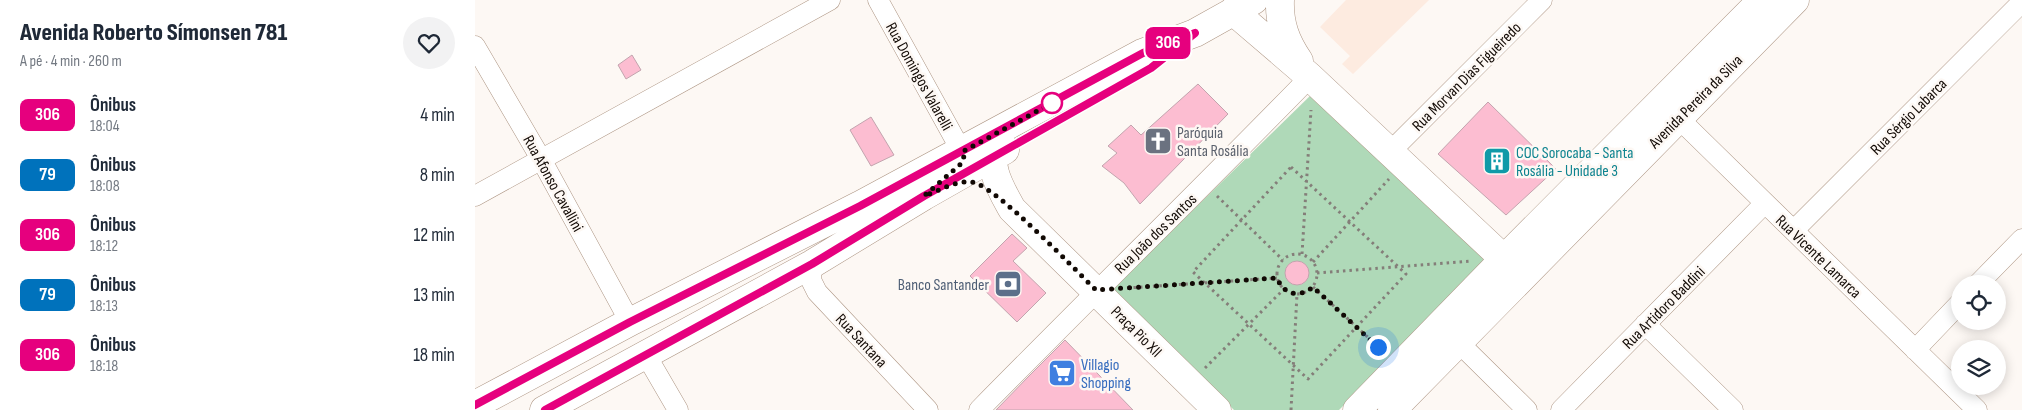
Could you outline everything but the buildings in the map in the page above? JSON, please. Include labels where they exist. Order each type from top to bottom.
[{"type":"main road","points":[[1280,0],[1280,16],[1285,39],[1310,77]]},
{"type":"main road","name":"Avenida Pereira da Silva","points":[[1392,410],[1512,289],[1670,110],[1762,0]]},
{"type":"main road","name":"Avenida Pereira da Silva","points":[[1357,410],[1401,367],[1504,259],[1795,0]]},
{"type":"main road","points":[[475,405],[630,322],[860,206],[1143,53],[1195,33],[1243,6],[1310,77],[1504,259],[1512,289]]},
{"type":"main road","points":[[545,410],[812,264],[924,196],[1151,68],[1195,33]]},
{"type":"main road","points":[[994,156],[998,145],[1003,140],[1093,90],[1130,60]]},
{"type":"main road","points":[[924,196],[962,163],[964,156],[962,152]]},
{"type":"main road","name":"Praça Pio XII","points":[[994,156],[996,174],[1011,208],[1217,410]]},
{"type":"main road","points":[[924,196],[969,182],[981,184],[1011,208]]},
{"type":"main road","points":[[812,264],[815,250],[821,239],[860,206]]},
{"type":"street","points":[[475,196],[830,0]]},
{"type":"street","name":"Rua Domingos Valarelli","points":[[878,0],[962,152]]},
{"type":"street","name":"Rua Morvan Dias Figueiredo","points":[[1396,158],[1542,0]]},
{"type":"street","name":"Rua Sérgio Labarca","points":[[1794,230],[2022,2]]},
{"type":"street","name":"Rua Afonso Cavallini","points":[[475,46],[541,159],[630,322]]},
{"type":"street","name":"Rua João dos Santos","points":[[979,410],[1096,290],[1205,184],[1310,77]]},
{"type":"street","name":"Rua Vicente Lamarca","points":[[1670,110],[1977,410]]},
{"type":"street","name":"Rua Artidoro Baddini","points":[[1561,410],[1765,203]]},
{"type":"street","points":[[1987,275],[2022,238]]},
{"type":"street","name":"Rua Santana","points":[[812,264],[811,280],[817,292],[927,410]]},
{"type":"street","points":[[1915,350],[1951,312]]},
{"type":"street","points":[[1645,324],[1733,410]]},
{"type":"street","points":[[1459,343],[1527,410]]},
{"type":"street","points":[[646,355],[678,410]]},
{"type":"path","points":[[1302,254],[1312,94],[1310,77]]},
{"type":"path","points":[[1313,262],[1350,222],[1396,158]]},
{"type":"path","points":[[1291,167],[1307,181],[1406,274],[1308,378],[1193,272],[1291,167]]},
{"type":"path","points":[[1205,184],[1283,260]]},
{"type":"path","points":[[1295,254],[1302,254],[1313,262],[1317,273],[1313,287],[1308,291],[1297,294],[1284,289],[1277,278],[1279,265],[1283,260],[1295,254]]},
{"type":"path","points":[[1317,273],[1504,259]]},
{"type":"path","points":[[1096,290],[1277,278]]},
{"type":"path","points":[[1313,287],[1401,367]]},
{"type":"path","points":[[1190,383],[1284,289]]},
{"type":"path","points":[[1291,410],[1297,294]]},
{"type":"shaded area","points":[[1346,0],[1429,0],[1353,74],[1342,64],[1350,56],[1320,27]]},
{"type":"green space","points":[[1312,94],[1488,260],[1339,410],[1234,410],[1112,289]]},
{"type":"bus line","name":"306","points":[[475,405],[630,322],[860,206],[1143,53],[1195,33],[1151,68],[924,196],[812,264],[545,410]]},
{"type":"place","name":"Paróquia Santa Rosália","points":[[1158,141]]},
{"type":"place","name":"COC Sorocaba - Santa Rosália - Unidade 3","points":[[1497,161]]},
{"type":"place","name":"Banco Santander","points":[[1008,284]]},
{"type":"place","name":"Villagio Shopping","points":[[1062,373]]},
{"type":"route","points":[[1052,103],[962,152],[964,160],[962,163],[924,196],[958,184],[969,182],[981,184],[1011,208],[1096,290],[1277,278],[1279,284],[1284,289],[1297,294],[1308,291],[1313,287],[1378,347]]}]
